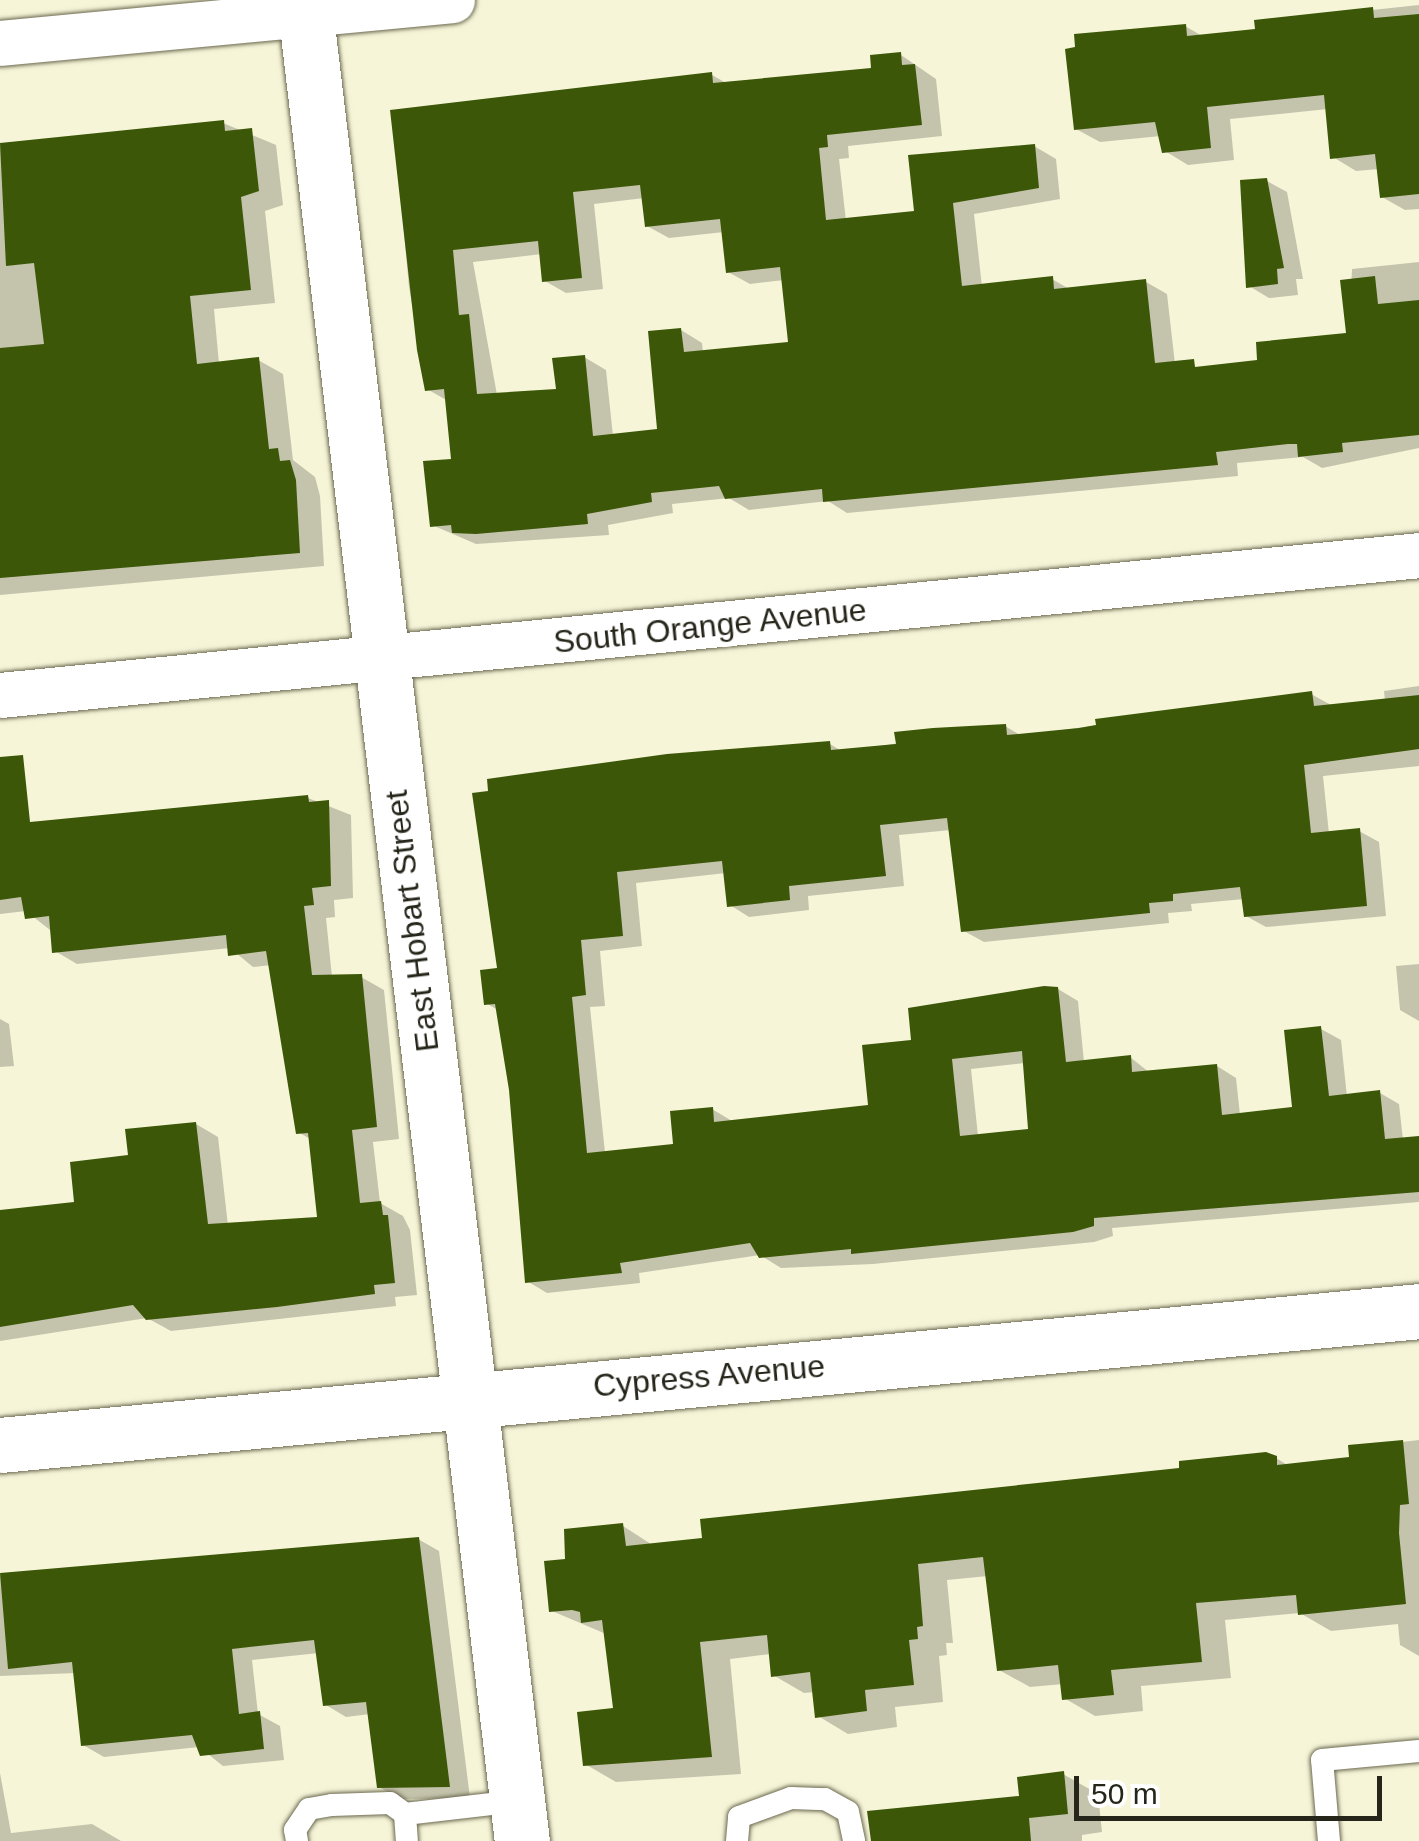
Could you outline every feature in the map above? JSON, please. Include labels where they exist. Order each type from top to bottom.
[{"type":"street","points":[[0,43],[305,7],[452,0]]},
{"type":"street","name":"East Hobart Street","points":[[305,7],[519,1821]]},
{"type":"street","name":"South Orange Avenue","points":[[0,695],[1419,556]]},
{"type":"street","name":"Cypress Avenue","points":[[0,1445],[1419,1311]]},
{"type":"lane","points":[[1329,1841],[1322,1760],[1419,1750]]},
{"type":"lane","points":[[736,1841],[739,1817],[792,1798],[825,1798],[848,1812],[854,1841]]},
{"type":"lane","points":[[297,1841],[295,1830],[309,1809],[398,1808],[519,1821]]},
{"type":"lane","points":[[398,1808],[408,1841]]},
{"type":"building","points":[[1373,7],[1374,18],[1419,14],[1419,194],[1380,198],[1375,154],[1330,159],[1324,95],[1207,107],[1211,148],[1162,153],[1155,122],[1074,130],[1065,49],[1075,47],[1074,34],[1186,24],[1187,36],[1255,29],[1254,20]]},
{"type":"building","points":[[901,52],[902,65],[915,64],[922,125],[827,135],[828,147],[819,148],[826,220],[914,211],[908,155],[1035,144],[1039,188],[953,203],[962,286],[1053,276],[1054,289],[1146,279],[1155,363],[1194,359],[1195,367],[1257,360],[1256,342],[1346,333],[1340,280],[1375,276],[1378,304],[1419,300],[1419,435],[1342,443],[1343,452],[1298,457],[1297,444],[1288,444],[1216,452],[1218,465],[823,502],[822,489],[725,499],[719,486],[651,493],[652,502],[587,514],[588,524],[476,534],[452,533],[451,525],[430,527],[423,461],[451,459],[444,389],[425,391],[417,350],[390,110],[712,72],[713,83],[871,68],[870,55]],"holes":[[[640,185],[645,227],[720,219],[726,273],[780,267],[788,342],[684,352],[681,328],[648,331],[657,429],[593,436],[585,355],[552,358],[556,389],[477,394],[469,314],[459,315],[453,250],[538,241],[542,282],[582,278],[573,192]]]},
{"type":"building","points":[[224,120],[225,131],[252,128],[259,191],[241,197],[251,290],[190,296],[197,364],[259,357],[269,449],[278,448],[280,461],[290,460],[296,480],[300,553],[0,578],[0,348],[44,344],[34,263],[6,266],[0,143]]},
{"type":"building","points":[[1267,178],[1284,268],[1277,269],[1278,284],[1246,288],[1240,180]]},
{"type":"building","points":[[1312,691],[1314,706],[1419,695],[1419,749],[1304,765],[1311,833],[1360,828],[1367,906],[1244,917],[1240,887],[1173,894],[1173,901],[1149,903],[1150,913],[961,932],[947,818],[880,825],[886,876],[789,886],[790,900],[727,907],[722,861],[617,872],[623,936],[581,940],[586,995],[572,997],[587,1153],[673,1144],[670,1111],[713,1107],[714,1122],[868,1105],[862,1045],[911,1040],[908,1008],[1044,986],[1058,987],[1066,1062],[1131,1055],[1132,1072],[1217,1064],[1222,1115],[1292,1107],[1284,1030],[1321,1026],[1329,1096],[1380,1090],[1385,1139],[1419,1136],[1419,1192],[1094,1218],[1094,1226],[1073,1232],[851,1254],[851,1249],[759,1258],[750,1243],[620,1263],[622,1273],[525,1283],[509,1090],[495,1004],[484,1005],[480,970],[497,968],[472,793],[488,791],[487,779],[667,754],[830,741],[831,750],[896,744],[894,732],[1006,724],[1007,735],[1096,725],[1095,719]],"holes":[[[1022,1051],[1028,1129],[960,1136],[952,1059]]]},
{"type":"building","points":[[23,755],[30,822],[308,795],[309,802],[329,800],[331,886],[312,888],[314,905],[304,906],[312,975],[362,974],[377,1127],[352,1130],[360,1203],[381,1201],[383,1215],[388,1215],[395,1283],[374,1285],[375,1294],[277,1307],[146,1320],[133,1305],[0,1327],[0,1210],[74,1202],[70,1162],[128,1155],[125,1129],[196,1122],[208,1224],[317,1217],[308,1133],[296,1134],[266,951],[228,956],[226,935],[52,953],[49,916],[25,919],[21,897],[0,900],[0,757]]},
{"type":"building","points":[[1403,1440],[1409,1504],[1400,1505],[1399,1533],[1406,1604],[1298,1615],[1296,1595],[1196,1603],[1202,1662],[1111,1670],[1114,1695],[1062,1700],[1058,1665],[997,1671],[983,1557],[918,1564],[923,1626],[917,1627],[918,1639],[909,1640],[914,1685],[865,1690],[867,1711],[815,1718],[810,1672],[771,1677],[767,1635],[700,1642],[712,1757],[583,1766],[577,1712],[613,1708],[602,1620],[581,1623],[580,1612],[549,1612],[544,1561],[565,1559],[564,1529],[623,1523],[626,1546],[702,1538],[700,1519],[1179,1468],[1179,1461],[1266,1452],[1277,1456],[1277,1465],[1349,1457],[1348,1445]]},
{"type":"building","points":[[419,1537],[450,1787],[377,1788],[366,1702],[323,1706],[314,1640],[232,1649],[239,1714],[260,1711],[264,1749],[200,1756],[192,1735],[81,1746],[72,1662],[8,1669],[0,1573]]},
{"type":"building","points":[[1064,1771],[1068,1814],[1029,1818],[1031,1841],[871,1841],[867,1811],[1019,1796],[1017,1777]]}]
